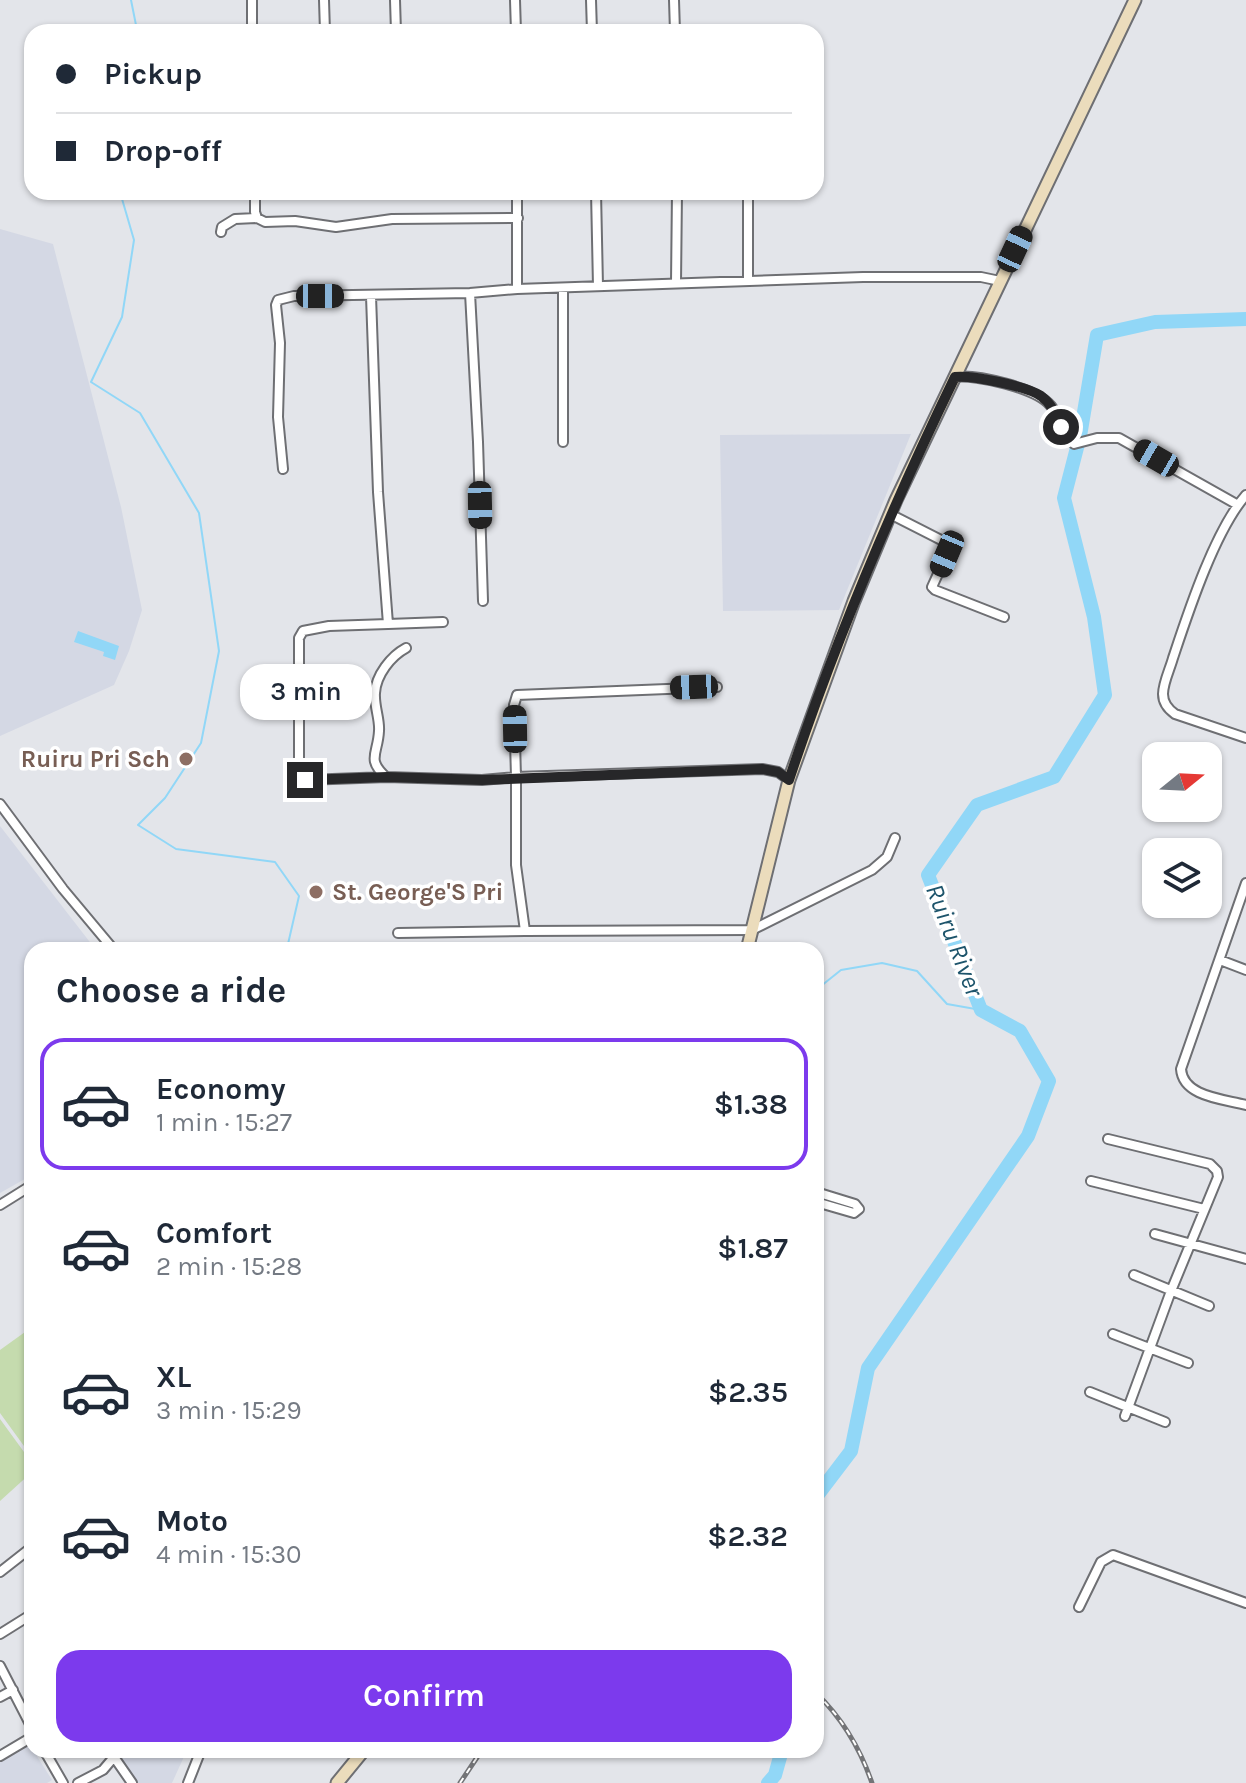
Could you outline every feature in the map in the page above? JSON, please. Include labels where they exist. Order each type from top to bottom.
[{"type":"main road","points":[[749,942],[789,780],[823,680],[890,514],[1135,0]]},
{"type":"main road","points":[[337,1783],[357,1758]]},
{"type":"street","points":[[252,0],[252,24]]},
{"type":"street","points":[[324,0],[325,24]]},
{"type":"street","points":[[395,0],[396,24]]},
{"type":"street","points":[[515,0],[516,24]]},
{"type":"street","points":[[591,0],[592,24]]},
{"type":"street","points":[[674,0],[675,24]]},
{"type":"street","points":[[254,200],[257,218]]},
{"type":"street","points":[[517,200],[517,289]]},
{"type":"street","points":[[596,200],[598,286]]},
{"type":"street","points":[[676,283],[677,200]]},
{"type":"street","points":[[748,200],[748,281]]},
{"type":"street","points":[[221,232],[222,227],[235,219],[295,221],[336,227],[392,219],[518,218]]},
{"type":"street","points":[[283,469],[278,417],[278,300],[294,296],[470,293],[748,281],[981,277],[1000,281]]},
{"type":"street","points":[[563,288],[563,442]]},
{"type":"street","points":[[470,293],[483,601]]},
{"type":"street","points":[[371,296],[378,492],[388,624]]},
{"type":"street","points":[[955,377],[975,377],[1035,393],[1050,404],[1068,439],[1078,445],[1097,438],[1119,438],[1238,505]]},
{"type":"street","points":[[1246,495],[1238,505],[1197,591],[1163,692],[1167,708],[1175,714],[1246,738]]},
{"type":"street","points":[[890,514],[949,544],[932,587],[935,590],[1004,617]]},
{"type":"street","points":[[443,622],[309,628],[303,631],[299,638],[299,773],[305,780],[387,777],[482,780],[762,769],[778,772],[789,780]]},
{"type":"street","points":[[387,777],[375,766],[374,760],[379,730],[375,692],[380,676],[395,654],[406,648]]},
{"type":"street","points":[[525,931],[516,865],[514,705],[517,695],[717,687]]},
{"type":"street","points":[[0,804],[63,889],[107,942]]},
{"type":"street","points":[[398,933],[752,930],[872,870],[887,857],[895,838]]},
{"type":"street","points":[[1246,883],[1181,1069],[1181,1079],[1197,1092],[1246,1105]]},
{"type":"street","points":[[1220,960],[1246,970]]},
{"type":"street","points":[[1108,1139],[1215,1167],[1218,1177],[1171,1291],[1127,1412]]},
{"type":"street","points":[[1091,1181],[1204,1209]]},
{"type":"street","points":[[0,1205],[24,1190]]},
{"type":"street","points":[[824,1194],[855,1204],[859,1209],[854,1213],[824,1204]]},
{"type":"street","points":[[1155,1234],[1246,1259]]},
{"type":"street","points":[[1134,1275],[1209,1306]]},
{"type":"street","points":[[1113,1334],[1188,1363]]},
{"type":"street","points":[[1090,1392],[1127,1412],[1165,1422]]},
{"type":"street","points":[[0,1572],[24,1553]]},
{"type":"street","points":[[1079,1607],[1101,1562],[1113,1555],[1246,1603]]},
{"type":"street","points":[[0,1634],[24,1621]]},
{"type":"street","points":[[0,1666],[24,1712]]},
{"type":"street","points":[[0,1697],[13,1690]]},
{"type":"street","points":[[0,1756],[24,1742]]},
{"type":"street","points":[[48,1758],[58,1781]]},
{"type":"street","points":[[78,1783],[103,1770],[110,1758]]},
{"type":"street","points":[[116,1758],[132,1783]]},
{"type":"street","points":[[188,1783],[198,1758]]},
{"type":"shaded area","points":[[0,229],[53,244],[121,507],[142,610],[114,685],[0,736]]},
{"type":"shaded area","points":[[911,434],[839,610],[723,611],[720,435]]},
{"type":"shaded area","points":[[0,826],[90,942],[24,942],[24,1180],[0,1193]]},
{"type":"shaded area","points":[[24,1744],[24,1758],[38,1758],[52,1780],[47,1783],[0,1783],[0,1759]]},
{"type":"shaded area","points":[[121,1758],[183,1758],[172,1783],[136,1783]]},
{"type":"green space","points":[[24,1333],[24,1446],[0,1413],[0,1350]]},
{"type":"green space","points":[[0,1419],[24,1452],[24,1479],[0,1501]]},
{"type":"water","points":[[78,631],[119,646],[115,660],[103,656],[104,652],[74,642]]},
{"type":"waterway","points":[[131,0],[136,24]]},
{"type":"waterway","points":[[122,200],[134,240],[122,317],[91,382],[140,413],[199,513],[219,651],[201,743],[165,798],[138,825],[176,849],[275,862],[299,896],[288,942]]},
{"type":"waterway","name":"Ruiru River","points":[[824,1486],[851,1451],[868,1368],[1028,1136],[1049,1081],[1020,1031],[981,1010],[928,875],[977,805],[1054,777],[1105,695],[1094,617],[1064,498],[1080,436],[1097,335],[1155,322],[1246,319]]},
{"type":"waterway","points":[[824,984],[841,970],[882,963],[917,971],[947,1004],[981,1010]]},
{"type":"waterway","name":"Ruiru River","points":[[768,1783],[775,1775],[780,1758]]},
{"type":"railway","points":[[824,1702],[850,1735],[872,1783]]},
{"type":"railway","points":[[460,1783],[477,1758]]},
{"type":"place","name":"Ruiru Pri Sch","points":[[186,759]]},
{"type":"place","name":"St. George'S Pri","points":[[316,892]]},
{"type":"route","points":[[305,780],[447,777],[482,780],[762,769],[778,772],[789,780],[854,601],[896,500],[955,377],[975,377],[1035,393],[1050,404],[1061,427]]}]
